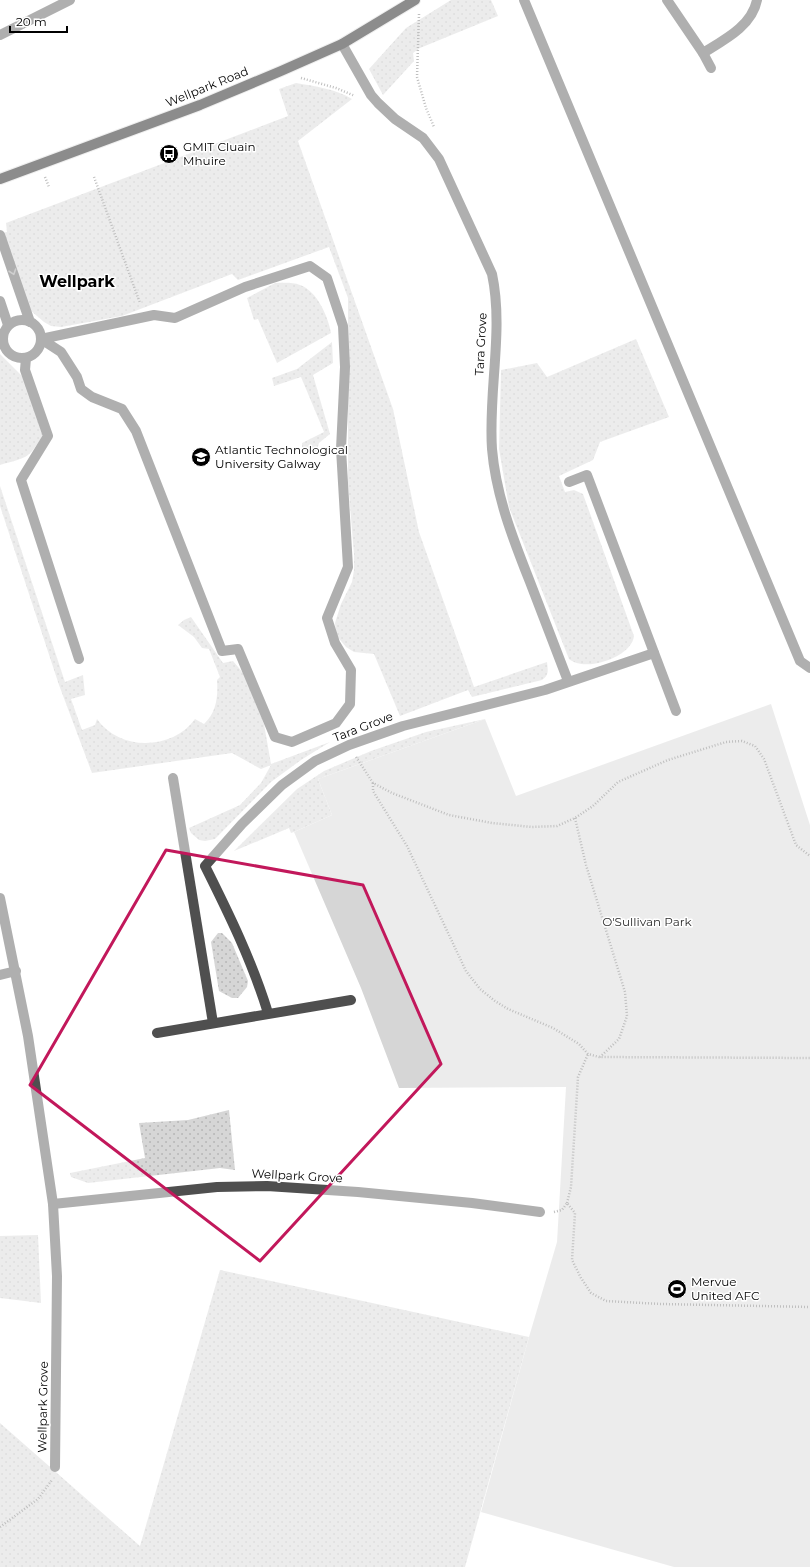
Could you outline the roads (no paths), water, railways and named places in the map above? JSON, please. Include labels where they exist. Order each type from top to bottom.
[{"type":"main road","name":"Wellpark Road","points":[[0,179],[200,106],[342,44],[417,4]]},
{"type":"street","points":[[0,34],[70,0]]},
{"type":"street","points":[[524,0],[800,661],[810,668]]},
{"type":"street","points":[[667,0],[703,53],[711,68]]},
{"type":"street","points":[[703,53],[732,35],[749,19],[757,0]]},
{"type":"street","name":"Tara Grove","points":[[342,44],[371,95],[395,119],[423,138],[435,154],[492,274],[496,293],[497,314],[491,418],[494,469],[511,534],[568,681]]},
{"type":"street","points":[[0,235],[30,322],[39,331],[41,339],[38,349],[31,356],[26,358],[14,357],[5,348],[2,336],[8,325],[16,320],[30,322]]},
{"type":"street","points":[[310,266],[327,278],[343,326],[345,367],[341,449],[348,567],[327,618],[335,643],[351,670],[350,704],[336,723],[292,742],[275,737],[238,649],[222,651],[136,431],[122,409],[92,397],[81,389],[76,377],[61,352],[41,339],[154,315],[175,318],[245,287],[310,266]]},
{"type":"street","points":[[0,301],[8,325]]},
{"type":"street","points":[[26,358],[25,370],[42,415],[48,436],[21,480],[79,659]]},
{"type":"street","points":[[569,482],[587,475],[676,710]]},
{"type":"street","name":"Tara Grove","points":[[205,866],[242,824],[282,785],[316,761],[349,745],[403,726],[525,696],[654,653]]},
{"type":"street","points":[[173,778],[213,1023]]},
{"type":"street","points":[[187,869],[205,866],[242,940],[268,1013]]},
{"type":"street","name":"Wellpark Grove","points":[[0,898],[28,1036],[53,1204],[57,1276],[55,1467]]},
{"type":"street","points":[[0,975],[16,971]]},
{"type":"street","points":[[157,1034],[268,1013],[351,1000]]},
{"type":"street","name":"Wellpark Grove","points":[[53,1204],[217,1187],[267,1186],[358,1192],[472,1203],[540,1212]]},
{"type":"place","name":"GMIT Cluain Mhuire","points":[[169,154]]},
{"type":"place","name":"Atlantic Technological University Galway","points":[[201,457]]},
{"type":"place","name":"Mervue United AFC","points":[[677,1289]]},
{"type":"district","name":"Wellpark","points":[[77,281]]},
{"type":"park label","name":"O'Sullivan Park","points":[[647,922]]}]
